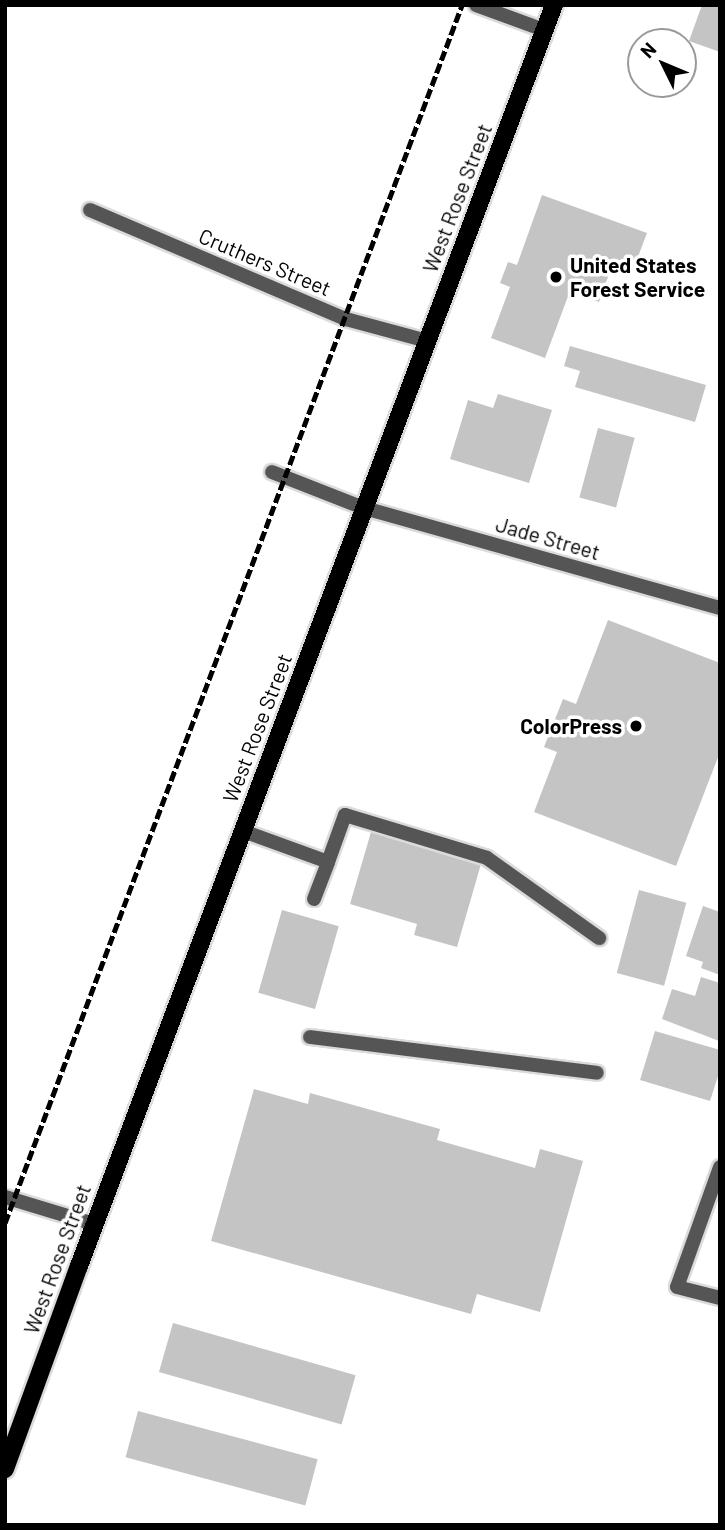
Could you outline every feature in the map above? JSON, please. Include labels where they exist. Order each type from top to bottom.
[{"type":"main road","name":"West Rose Street","points":[[5,1469],[94,1224],[554,5]]},
{"type":"street","points":[[476,5],[544,30]]},
{"type":"street","name":"Cruthers Street","points":[[90,211],[346,319],[427,341]]},
{"type":"street","name":"Jade Street","points":[[272,472],[364,508],[720,608]]},
{"type":"street","points":[[314,899],[345,815],[487,858],[599,938]]},
{"type":"street","points":[[243,831],[328,862]]},
{"type":"street","points":[[310,1037],[597,1073]]},
{"type":"street","points":[[720,1167],[677,1287],[720,1298]]},
{"type":"street","points":[[5,1197],[94,1224]]},
{"type":"building","points":[[702,5],[720,5],[720,52],[697,44],[697,28],[694,28]]},
{"type":"building","name":"United States Forest Service","points":[[542,195],[647,233],[633,270],[613,263],[599,302],[570,291],[545,358],[491,338],[510,287],[500,283],[508,262],[517,265]]},
{"type":"building","points":[[570,346],[706,385],[695,422],[575,387],[580,371],[564,366]]},
{"type":"building","points":[[498,394],[552,410],[529,483],[450,459],[468,400],[493,408]]},
{"type":"building","points":[[598,428],[635,438],[616,507],[579,498]]},
{"type":"building","name":"ColorPress","points":[[608,620],[720,663],[720,752],[676,866],[534,812],[557,752],[544,747],[563,699],[576,704]]},
{"type":"building","points":[[371,832],[481,864],[457,947],[414,935],[417,924],[350,904]]},
{"type":"building","points":[[639,890],[686,903],[664,986],[617,973]]},
{"type":"building","points":[[703,906],[720,912],[720,975],[701,968],[703,962],[686,956]]},
{"type":"building","points":[[282,910],[339,926],[315,1009],[258,993]]},
{"type":"building","points":[[701,977],[720,983],[719,1041],[662,1019],[672,989],[695,996]]},
{"type":"building","points":[[655,1031],[720,1050],[720,1070],[710,1101],[640,1080]]},
{"type":"building","points":[[254,1089],[308,1104],[310,1093],[440,1129],[437,1140],[535,1168],[540,1149],[583,1161],[540,1312],[477,1294],[471,1314],[211,1241]]},
{"type":"building","points":[[173,1323],[356,1375],[342,1424],[159,1372]]},
{"type":"building","points":[[138,1411],[318,1459],[305,1506],[126,1457]]},
{"type":"railway","points":[[5,1223],[462,5]]},
{"type":"place","name":"United States Forest Service","points":[[556,277]]},
{"type":"place","name":"ColorPress","points":[[636,726]]}]
